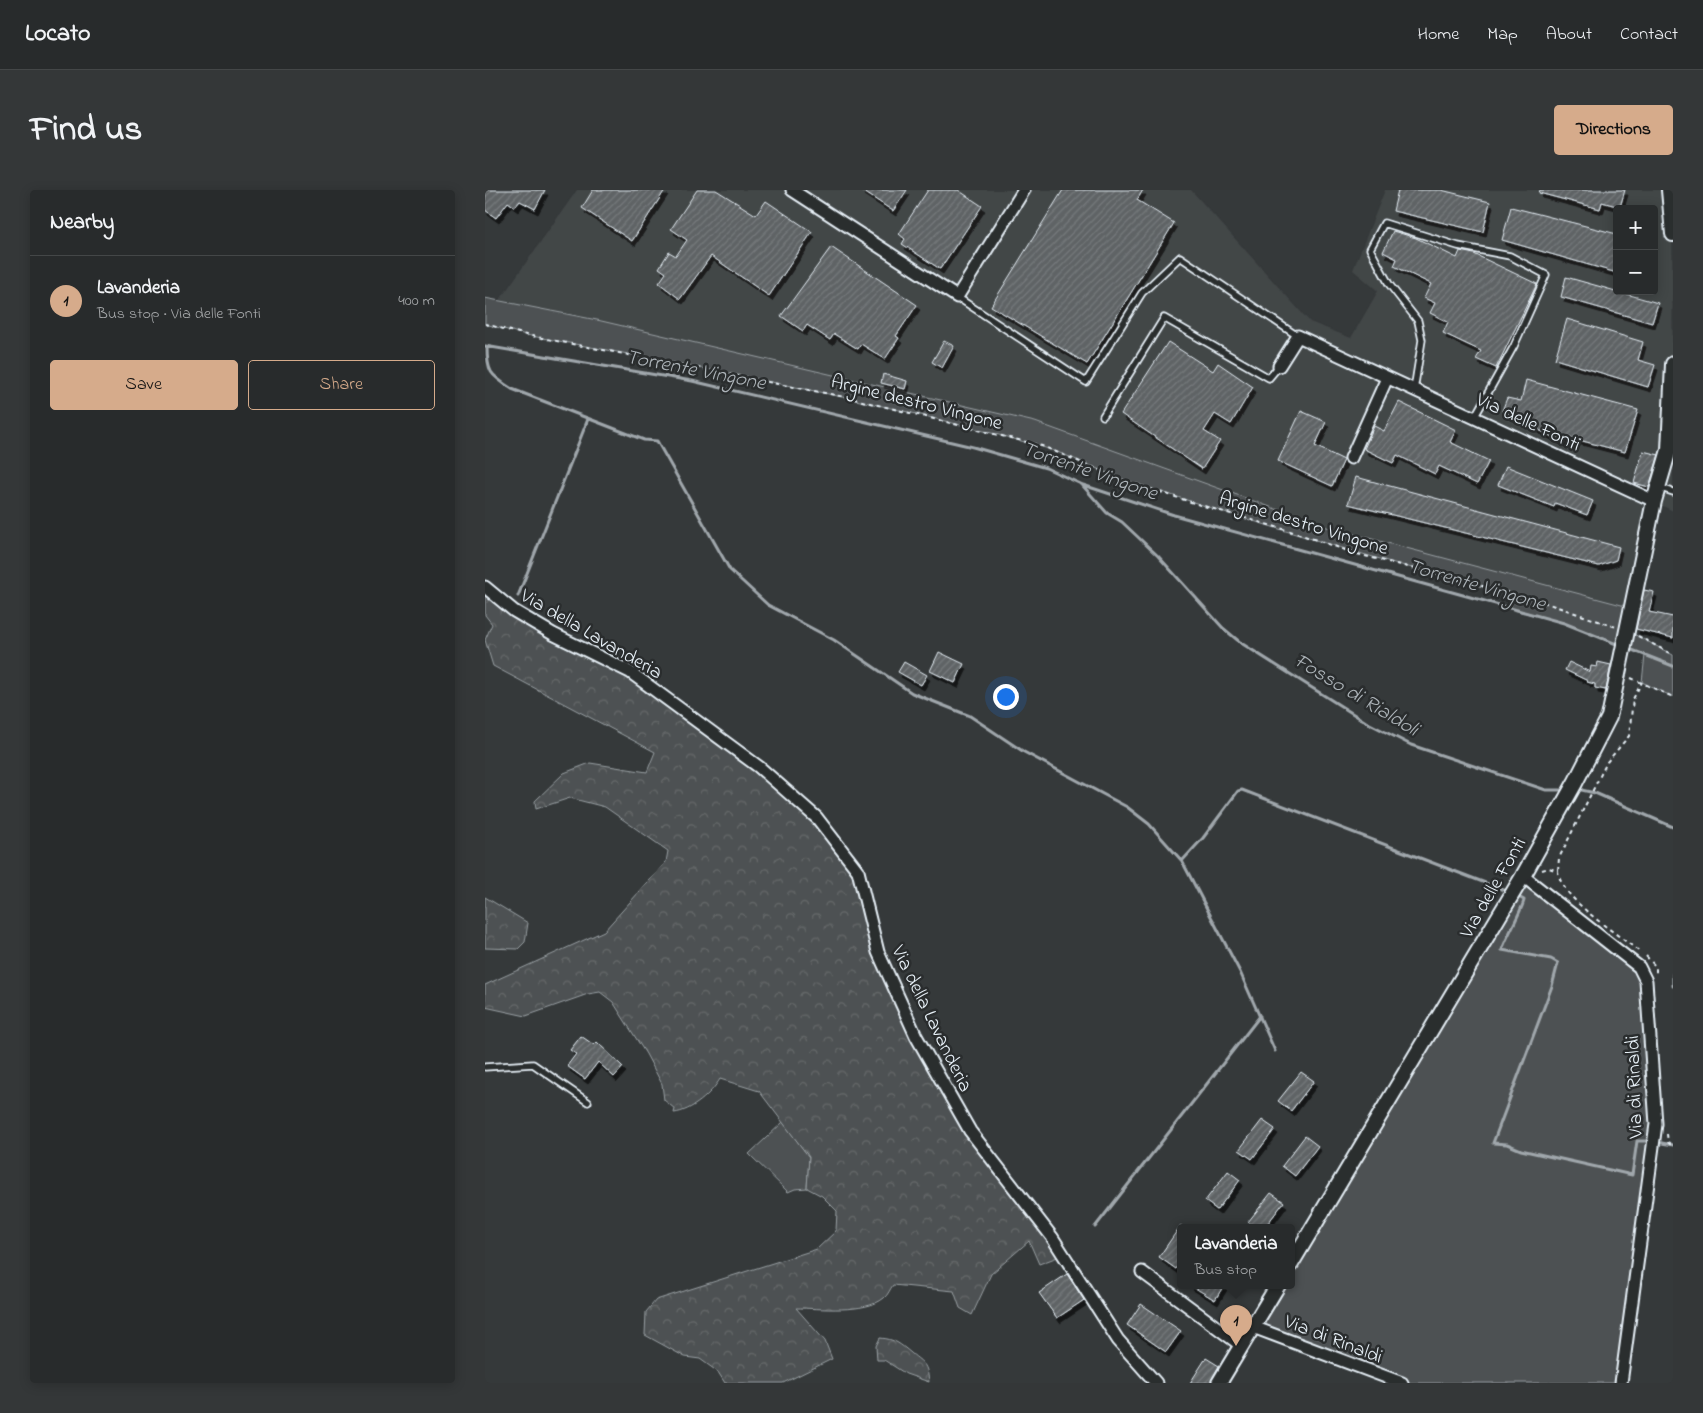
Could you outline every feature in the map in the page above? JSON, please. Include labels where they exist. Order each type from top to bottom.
[{"type":"street","points":[[798,192],[957,298],[1023,190]]},
{"type":"street","points":[[1669,190],[1673,234]]},
{"type":"street","points":[[1279,366],[1299,337]]},
{"type":"street","name":"Via delle Fonti","points":[[1299,337],[1654,501]]},
{"type":"street","name":"Via delle Fonti","points":[[1295,1257],[1525,878],[1609,717],[1654,501],[1669,450],[1673,364]]},
{"type":"street","points":[[1351,458],[1387,378]]},
{"type":"street","name":"Via della Lavanderia","points":[[485,587],[514,611],[529,620],[630,672],[759,767],[817,818],[858,871],[878,952],[916,1036],[970,1131],[1052,1237],[1118,1340],[1156,1383]]},
{"type":"street","name":"Via di Rinaldi","points":[[1525,878],[1639,967],[1646,981],[1657,1124],[1621,1383]]},
{"type":"street","points":[[1142,1272],[1242,1346]]},
{"type":"street","points":[[1219,1383],[1277,1289]]},
{"type":"street","name":"Via di Rinaldi","points":[[1253,1327],[1403,1383]]},
{"type":"lane","points":[[1414,390],[1422,340],[1417,320],[1389,284],[1370,249],[1384,223],[1458,246],[1510,256],[1546,275],[1514,346],[1474,418]]},
{"type":"lane","points":[[957,298],[1085,382],[1142,293],[1180,257],[1299,337]]},
{"type":"lane","points":[[1103,416],[1164,318],[1269,378],[1279,366]]},
{"type":"lane","points":[[1658,487],[1673,492]]},
{"type":"lane","points":[[485,1067],[533,1064],[588,1102]]},
{"type":"path","name":"Argine destro Vingone","points":[[485,324],[526,335],[850,398],[1042,446],[1123,480],[1357,554],[1537,600],[1627,633],[1673,655]]},
{"type":"path","points":[[1619,674],[1673,696]]},
{"type":"path","points":[[1642,682],[1633,699],[1629,736],[1607,762],[1559,858],[1557,871],[1558,880],[1570,896],[1652,961],[1656,967],[1656,977]]},
{"type":"path","points":[[1525,878],[1549,868],[1557,871]]},
{"type":"path","points":[[1667,1134],[1668,1142],[1673,1147]]},
{"type":"shaded area","points":[[577,190],[1191,190],[1310,322],[1351,338],[1378,291],[1353,270],[1385,190],[1672,190],[1673,511],[1655,502],[1633,608],[1323,526],[1035,422],[597,320],[499,301]]},
{"type":"green space","points":[[485,298],[597,320],[1035,422],[1323,526],[1633,608],[1628,631],[1673,655],[1673,697],[1642,682],[1645,655],[1564,623],[1510,609],[1514,595],[1418,570],[1276,528],[1122,479],[1039,446],[975,429],[784,384],[526,335],[485,324]]},
{"type":"green space","points":[[490,592],[630,672],[817,818],[858,871],[878,952],[970,1131],[1063,1255],[1039,1264],[1029,1241],[991,1274],[972,1315],[960,1308],[954,1291],[893,1285],[884,1298],[876,1303],[865,1306],[841,1309],[796,1308],[825,1341],[832,1359],[783,1383],[725,1383],[718,1372],[700,1359],[685,1357],[645,1335],[646,1312],[656,1300],[817,1249],[836,1231],[837,1211],[822,1196],[807,1188],[809,1157],[759,1091],[720,1079],[700,1101],[688,1109],[674,1113],[675,1109],[664,1100],[662,1084],[646,1054],[613,1002],[600,992],[588,994],[526,1016],[485,1007],[485,985],[604,931],[666,862],[668,851],[605,807],[570,798],[536,809],[535,801],[564,773],[590,763],[647,772],[655,752],[493,666],[485,640],[492,624],[485,615],[485,596]]},
{"type":"green space","points":[[1523,876],[1639,967],[1656,1124],[1621,1383],[1404,1383],[1253,1327],[1276,1289],[1295,1289],[1295,1257]]},
{"type":"green space","points":[[485,897],[528,923],[525,942],[518,949],[485,948]]},
{"type":"green space","points":[[783,1122],[809,1157],[807,1188],[788,1192],[749,1154]]},
{"type":"green space","points":[[880,1338],[897,1342],[922,1362],[926,1367],[929,1382],[906,1374],[884,1360],[877,1360],[876,1346]]},
{"type":"building","points":[[485,190],[545,190],[535,209],[520,201],[515,207],[508,202],[496,218],[485,210]]},
{"type":"building","points":[[593,190],[665,190],[632,241],[582,208]]},
{"type":"building","points":[[697,190],[716,190],[756,215],[766,201],[812,232],[769,296],[711,256],[680,299],[659,283],[666,273],[659,268],[669,252],[676,256],[687,240],[671,229]]},
{"type":"building","points":[[861,190],[907,190],[893,211]]},
{"type":"building","points":[[928,190],[958,190],[982,206],[940,269],[902,244],[905,239],[899,234]]},
{"type":"building","points":[[1063,190],[1143,190],[1137,200],[1174,223],[1087,364],[991,306]]},
{"type":"building","points":[[1398,190],[1441,190],[1490,202],[1483,232],[1393,211]]},
{"type":"building","points":[[1540,190],[1625,190],[1621,205],[1602,202],[1600,209],[1539,193]]},
{"type":"building","points":[[1511,207],[1613,233],[1613,272],[1502,240]]},
{"type":"building","points":[[1393,231],[1416,238],[1457,258],[1460,251],[1474,254],[1537,284],[1496,368],[1476,359],[1481,351],[1443,333],[1448,322],[1430,313],[1435,303],[1424,298],[1431,284],[1394,266],[1397,259],[1383,252]]},
{"type":"building","points":[[831,247],[917,305],[896,336],[899,338],[885,359],[861,344],[858,349],[834,334],[830,340],[807,325],[803,331],[781,316]]},
{"type":"building","points":[[1566,277],[1613,290],[1613,295],[1630,295],[1658,303],[1652,323],[1561,297]]},
{"type":"building","points":[[1567,319],[1643,342],[1638,360],[1655,365],[1648,387],[1555,359]]},
{"type":"building","points":[[944,341],[954,346],[942,368],[932,362]]},
{"type":"building","points":[[1168,342],[1213,371],[1218,363],[1253,387],[1231,424],[1215,414],[1204,431],[1220,441],[1202,469],[1121,414]]},
{"type":"building","points":[[883,374],[907,381],[905,389],[881,383]]},
{"type":"building","points":[[1526,380],[1638,410],[1625,452],[1567,437],[1564,443],[1502,411],[1507,398],[1521,401]]},
{"type":"building","points":[[1399,402],[1456,430],[1450,442],[1489,461],[1477,484],[1439,466],[1435,474],[1397,455],[1393,463],[1364,449],[1374,426],[1384,431]]},
{"type":"building","points":[[1301,411],[1326,422],[1315,446],[1344,460],[1332,486],[1278,461]]},
{"type":"building","points":[[1643,451],[1659,455],[1649,487],[1634,483]]},
{"type":"building","points":[[1506,466],[1593,501],[1587,515],[1555,503],[1554,507],[1498,485]]},
{"type":"building","points":[[1356,477],[1619,547],[1616,560],[1599,566],[1348,504]]},
{"type":"building","points":[[1644,590],[1654,592],[1649,612],[1673,617],[1673,638],[1636,629]]},
{"type":"building","points":[[939,652],[964,664],[955,683],[930,671]]},
{"type":"building","points":[[904,662],[927,675],[921,685],[898,672]]},
{"type":"building","points":[[1569,662],[1590,672],[1591,666],[1597,667],[1598,662],[1611,665],[1606,690],[1595,688],[1595,684],[1587,682],[1565,670]]},
{"type":"building","points":[[581,1036],[594,1045],[597,1042],[623,1067],[614,1077],[598,1062],[585,1079],[567,1066],[576,1054],[570,1050]]},
{"type":"building","points":[[1301,1072],[1314,1081],[1291,1111],[1278,1101]]},
{"type":"building","points":[[1262,1120],[1275,1129],[1252,1159],[1239,1150]]},
{"type":"building","points":[[1305,1136],[1318,1146],[1295,1176],[1282,1166]]},
{"type":"building","points":[[1228,1171],[1240,1180],[1217,1210],[1205,1201]]},
{"type":"building","points":[[1271,1193],[1284,1202],[1267,1224],[1251,1224],[1248,1222]]},
{"type":"building","points":[[1177,1231],[1177,1268],[1176,1269],[1159,1257]]},
{"type":"building","points":[[1067,1274],[1084,1300],[1057,1318],[1039,1293]]},
{"type":"building","points":[[1197,1289],[1222,1289],[1215,1300]]},
{"type":"building","points":[[1141,1304],[1181,1331],[1166,1352],[1127,1325]]},
{"type":"building","points":[[1206,1358],[1219,1366],[1210,1383],[1190,1383]]},
{"type":"waterway","name":"Torrente Vingone","points":[[485,346],[692,381],[973,447],[1046,468],[1083,485],[1174,515],[1564,623],[1619,645]]},
{"type":"waterway","points":[[487,346],[491,372],[512,389],[644,440],[657,441],[730,570],[768,605],[834,640],[912,693],[970,716],[1024,752],[1127,807],[1149,824],[1182,861],[1240,972],[1275,1051]]},
{"type":"waterway","points":[[518,596],[588,419]]},
{"type":"waterway","name":"Fosso di Rialdoli","points":[[1083,486],[1107,513],[1122,522],[1158,556],[1223,628],[1241,643],[1366,722],[1411,745],[1546,790],[1565,790]]},
{"type":"waterway","name":"Torrente Vingone","points":[[1627,648],[1673,666]]},
{"type":"waterway","name":"Fosso di Rialdoli","points":[[1577,789],[1595,793],[1673,827]]},
{"type":"waterway","points":[[1182,861],[1203,838],[1238,791],[1242,790],[1509,892]]},
{"type":"waterway","points":[[1515,895],[1524,900],[1502,950],[1551,959],[1558,963],[1552,986],[1493,1143],[1507,1144],[1521,1150],[1632,1175],[1637,1141],[1650,1141]]},
{"type":"waterway","points":[[1673,974],[1673,986]]},
{"type":"waterway","points":[[1095,1227],[1260,1016]]},
{"type":"waterway","points":[[1656,1142],[1673,1145]]},
{"type":"waterway","points":[[1295,1270],[1297,1266]]},
{"type":"waterway","points":[[1251,1342],[1284,1289]]},
{"type":"place","name":"Lavanderia","points":[[1236,1346]]}]
